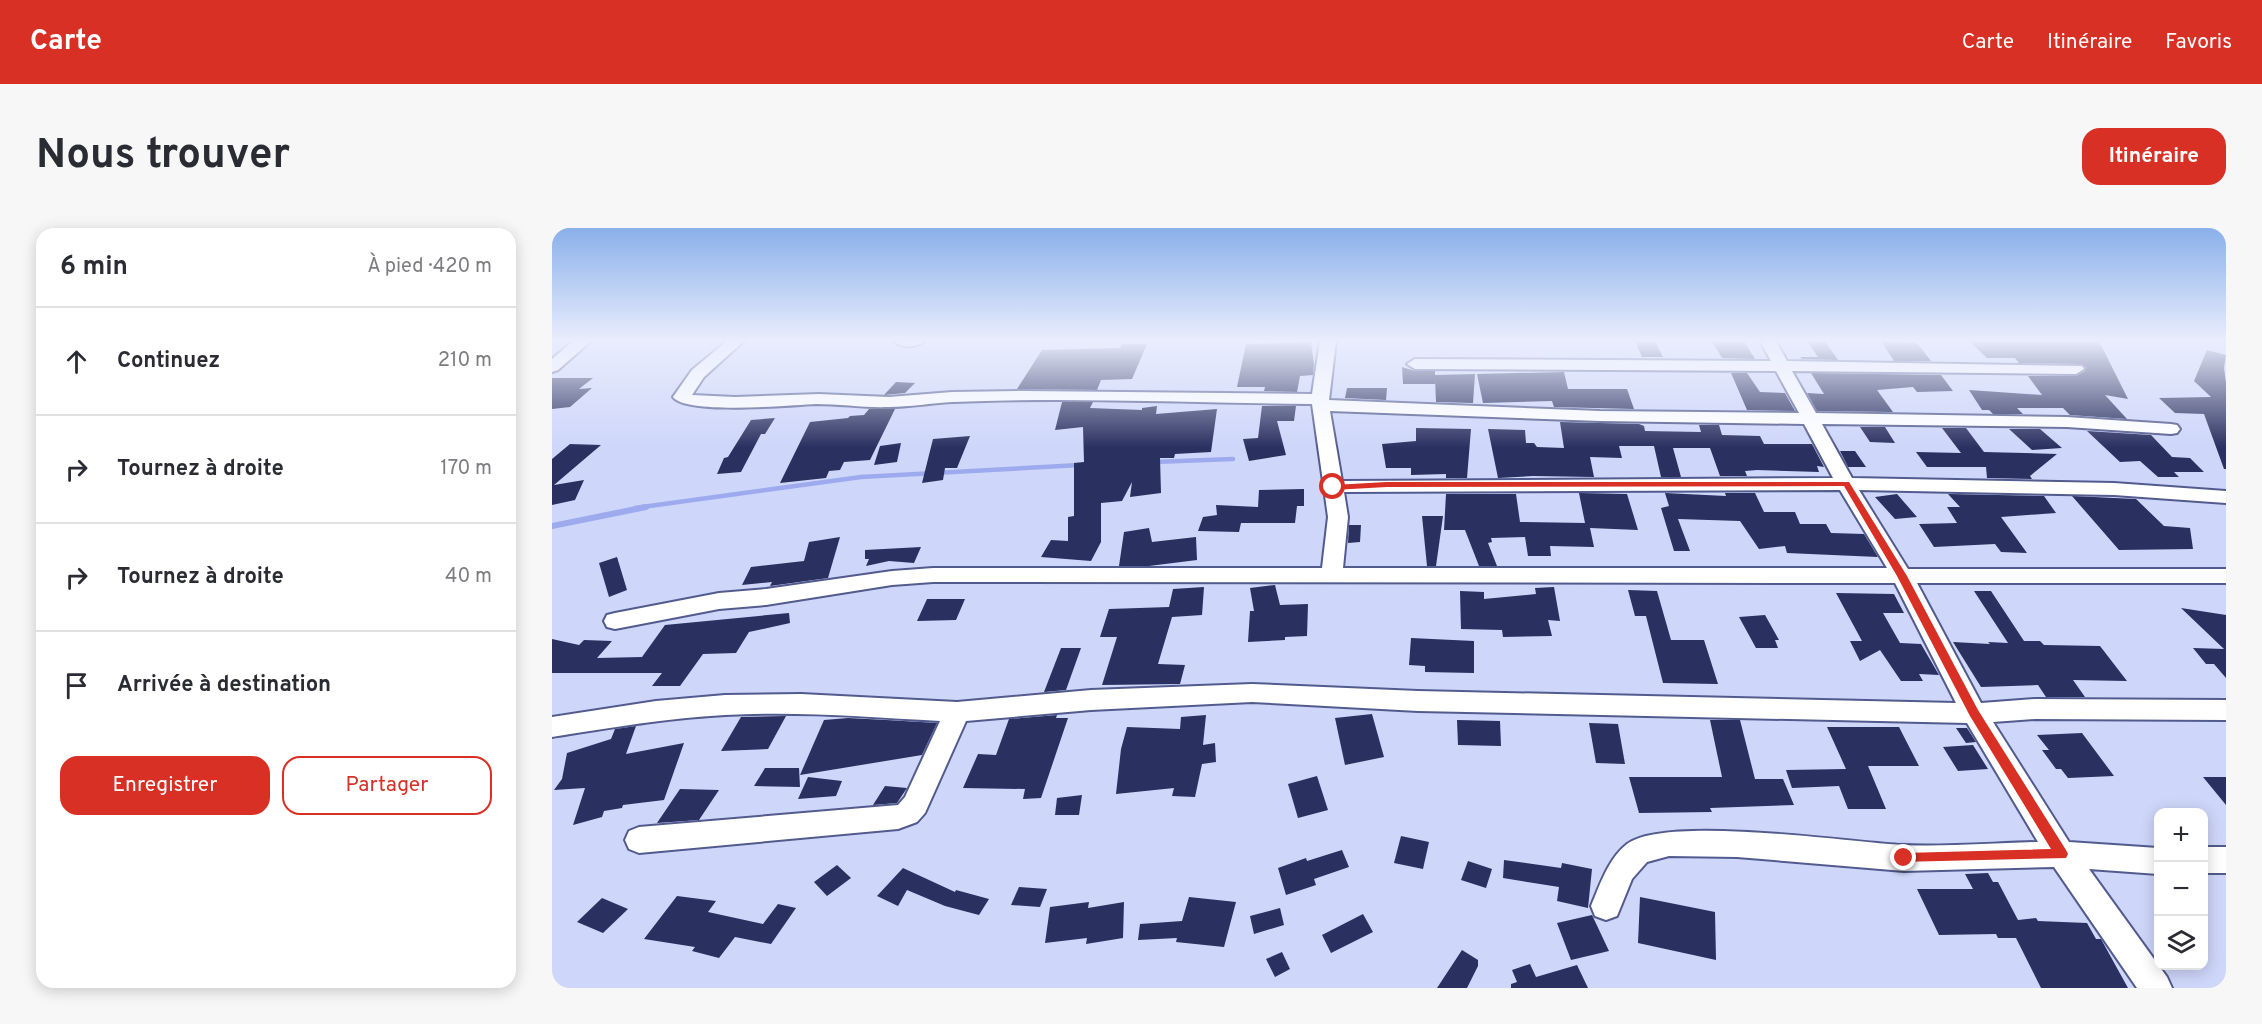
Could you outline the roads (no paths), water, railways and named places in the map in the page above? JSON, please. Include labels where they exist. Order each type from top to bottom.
[{"type":"street","points":[[697,376],[685,389],[682,397],[693,401],[735,402],[819,399],[889,402],[952,397],[1025,396],[1321,402],[1600,416],[2067,422],[2171,429]]},
{"type":"street","points":[[1324,376],[1321,402],[1338,523],[1332,575]]},
{"type":"street","points":[[1787,376],[1846,484],[1902,576],[1974,713],[2061,854],[2157,988]]},
{"type":"street","points":[[1333,487],[1846,484],[2114,489],[2226,496]]},
{"type":"street","points":[[615,621],[719,601],[766,597],[892,578],[933,575],[2226,576]]},
{"type":"street","points":[[552,727],[656,711],[724,705],[801,704],[957,712],[1114,699],[1252,693],[1418,701],[1974,713],[2035,709],[2226,710]]},
{"type":"street","points":[[639,840],[898,817],[915,806],[957,712]]},
{"type":"street","points":[[1606,906],[1621,871],[1638,852],[1670,843],[1737,844],[1904,858],[2061,854],[2154,861]]},
{"type":"street","points":[[2208,860],[2226,860]]},
{"type":"waterway","points":[[1153,462],[1233,459]]},
{"type":"waterway","points":[[635,508],[861,477],[1080,465]]},
{"type":"waterway","points":[[552,526],[646,507]]}]
